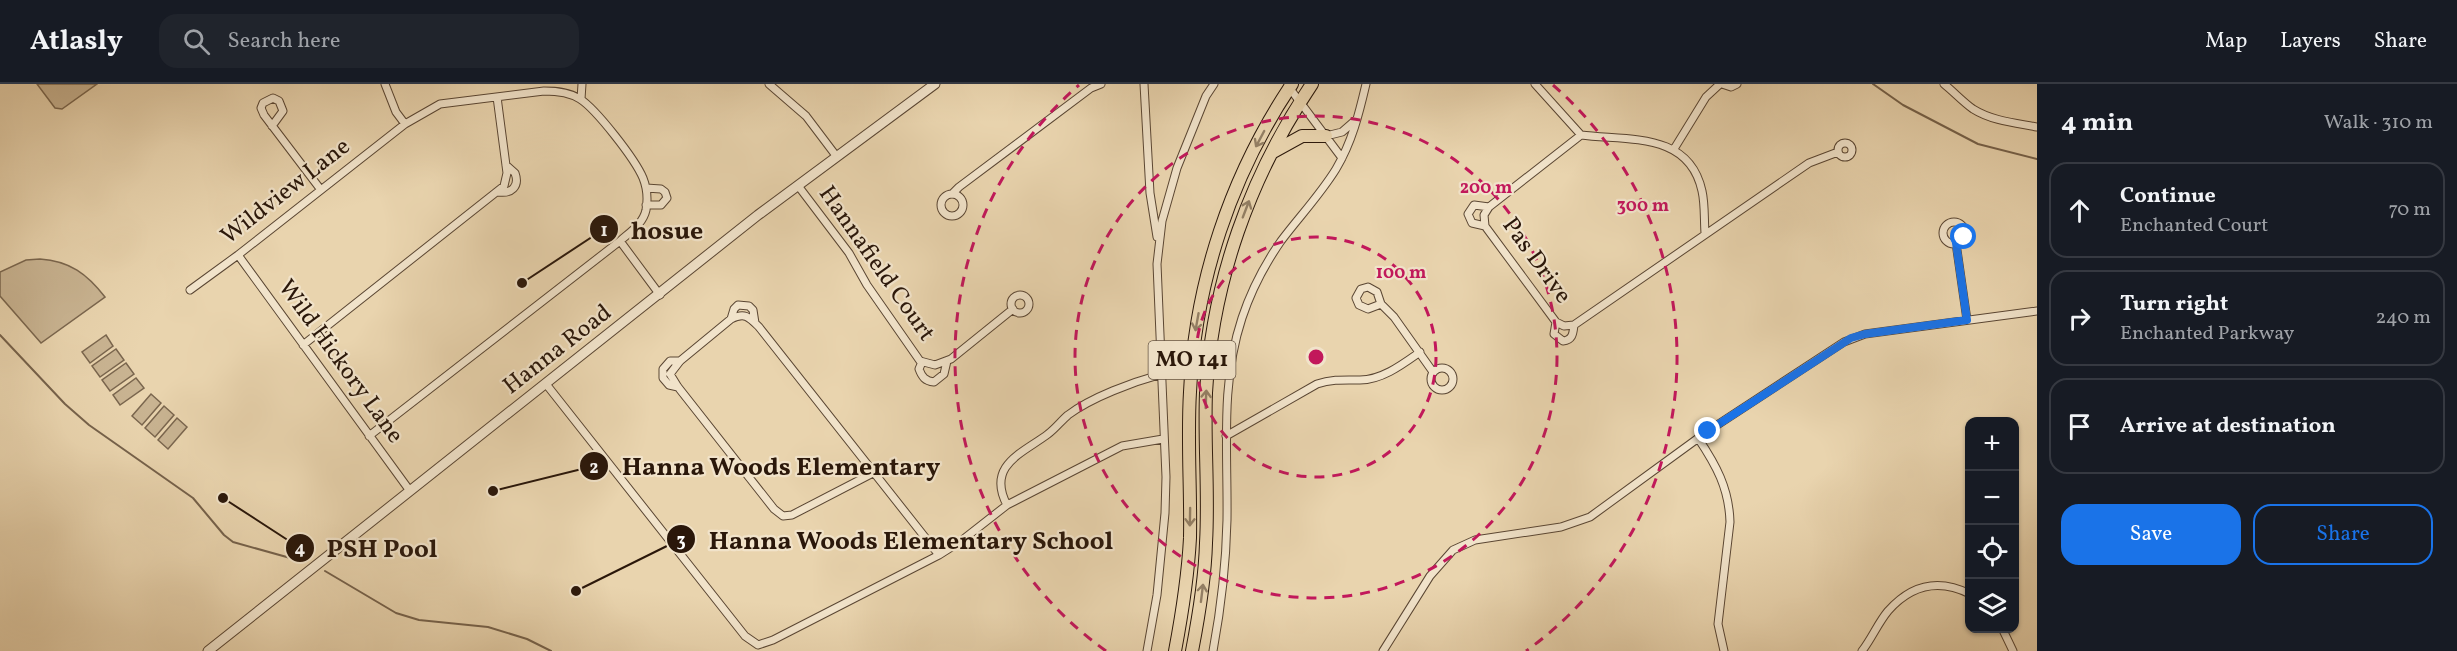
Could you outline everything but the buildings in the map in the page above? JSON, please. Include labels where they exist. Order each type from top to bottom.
[{"type":"highway","name":"MO 141","points":[[1192,651],[1201,600],[1206,542],[1206,404],[1212,336],[1231,251],[1247,206],[1272,152],[1312,84]]},
{"type":"highway","name":"MO 141","points":[[1175,651],[1188,568],[1190,392],[1200,307],[1214,250],[1233,194],[1289,85]]},
{"type":"highway","points":[[1272,152],[1302,136],[1326,136]]},
{"type":"street","points":[[385,84],[396,112],[405,124]]},
{"type":"street","points":[[369,436],[620,241],[642,220],[646,205],[646,188],[638,170],[600,118],[581,99],[561,92],[565,84]]},
{"type":"street","points":[[581,99],[582,84]]},
{"type":"street","points":[[769,84],[806,116],[837,157]]},
{"type":"street","name":"Hanna Road","points":[[208,651],[660,295],[758,215],[799,187],[935,84]]},
{"type":"street","points":[[952,194],[1091,88],[1101,84]]},
{"type":"street","points":[[1144,84],[1150,193],[1159,245]]},
{"type":"street","points":[[1147,651],[1162,554],[1166,477],[1157,264],[1161,221],[1176,168],[1206,96],[1215,84]]},
{"type":"street","points":[[1213,651],[1225,574],[1226,396],[1232,356],[1248,301],[1281,241],[1324,188],[1342,158],[1358,119],[1366,84]]},
{"type":"street","points":[[1535,84],[1581,135]]},
{"type":"street","points":[[1674,149],[1706,97],[1721,84],[1731,87],[1737,84]]},
{"type":"street","points":[[1944,84],[1973,109],[1983,114],[2037,128]]},
{"type":"street","points":[[1289,85],[1342,158]]},
{"type":"street","name":"Wildview Lane","points":[[190,290],[405,124],[440,104],[544,91],[561,92]]},
{"type":"street","points":[[303,345],[498,192],[506,180],[506,165],[497,97]]},
{"type":"street","points":[[1326,136],[1342,132],[1358,119]]},
{"type":"street","points":[[272,126],[321,190]]},
{"type":"street","points":[[1485,226],[1472,223],[1468,214],[1474,205],[1489,207],[1581,135],[1635,139],[1674,149],[1686,159],[1699,180],[1704,200],[1705,233]]},
{"type":"street","points":[[1556,322],[1554,334],[1563,341],[1570,339],[1574,325],[1705,233],[1809,163],[1838,152]]},
{"type":"street","points":[[498,192],[505,194],[514,189],[516,185],[515,173],[506,165]]},
{"type":"street","name":"Hannafield Court","points":[[799,187],[849,253],[867,285],[922,362],[934,365],[948,361],[1013,309]]},
{"type":"street","points":[[646,188],[661,189],[667,198],[661,205],[646,205]]},
{"type":"street","name":"Pas Drive","points":[[1489,207],[1484,215],[1485,226],[1556,322],[1564,326],[1574,325]]},
{"type":"street","points":[[620,241],[660,295]]},
{"type":"street","points":[[1956,243],[1967,320]]},
{"type":"street","name":"Wild Hickory Lane","points":[[238,255],[410,491]]},
{"type":"street","points":[[1381,304],[1395,317],[1433,372]]},
{"type":"street","points":[[1383,651],[1430,576],[1453,550],[1475,540],[1561,527],[1590,517],[1698,438],[1851,338],[1865,334],[2037,311]]},
{"type":"street","points":[[875,472],[792,515],[783,516],[774,509],[670,374],[680,361],[731,319],[740,314],[746,315],[755,323],[875,472],[939,555]]},
{"type":"street","points":[[1226,436],[1317,384],[1327,380],[1374,378],[1420,352]]},
{"type":"street","points":[[678,387],[669,385],[663,378],[663,369],[670,362],[680,361]]},
{"type":"street","name":"Hannafield Court","points":[[922,362],[919,369],[922,376],[934,382],[944,374],[948,361]]},
{"type":"street","points":[[1007,505],[1003,497],[1001,480],[1014,456],[1047,435],[1073,412],[1130,382],[1162,374]]},
{"type":"street","points":[[546,384],[745,636],[758,645],[773,640],[939,555],[1007,505],[1122,446],[1163,439]]},
{"type":"street","points":[[1698,438],[1720,471],[1730,508],[1731,522],[1718,622],[1724,651]]},
{"type":"street","points":[[1862,651],[1888,611],[1908,592],[1923,587],[1947,586],[1965,592]]},
{"type":"street","points":[[2004,633],[2013,651]]},
{"type":"shaded area","points":[[37,84],[97,84],[62,109],[55,108]]},
{"type":"shaded area","points":[[26,260],[51,260],[77,270],[105,297],[41,343],[0,296],[0,272]]},
{"type":"shaded area","points":[[106,335],[113,346],[90,363],[82,352]]},
{"type":"shaded area","points":[[116,349],[124,360],[100,377],[92,366]]},
{"type":"shaded area","points":[[126,363],[134,374],[110,391],[102,380]]},
{"type":"shaded area","points":[[136,378],[144,388],[120,405],[113,395]]},
{"type":"shaded area","points":[[151,394],[161,403],[142,425],[132,416]]},
{"type":"shaded area","points":[[164,406],[174,415],[155,437],[145,428]]},
{"type":"shaded area","points":[[177,418],[187,427],[168,449],[158,440]]},
{"type":"waterway","points":[[1873,84],[1903,105],[1978,144],[2037,159]]},
{"type":"waterway","points":[[0,335],[65,404],[89,425],[193,498],[224,535],[233,542],[301,561]]},
{"type":"waterway","points":[[325,571],[396,613],[419,620],[488,627],[527,639],[551,651]]},
{"type":"place","name":"hosue","points":[[522,283]]},
{"type":"place","name":"Hanna Woods Elementary","points":[[493,491]]},
{"type":"place","name":"PSH Pool","points":[[223,498]]},
{"type":"place","name":"Hanna Woods Elementary School","points":[[576,591]]},
{"type":"route","points":[[1708,431],[1851,338],[1865,334],[1967,320],[1956,243],[1964,237]]}]
